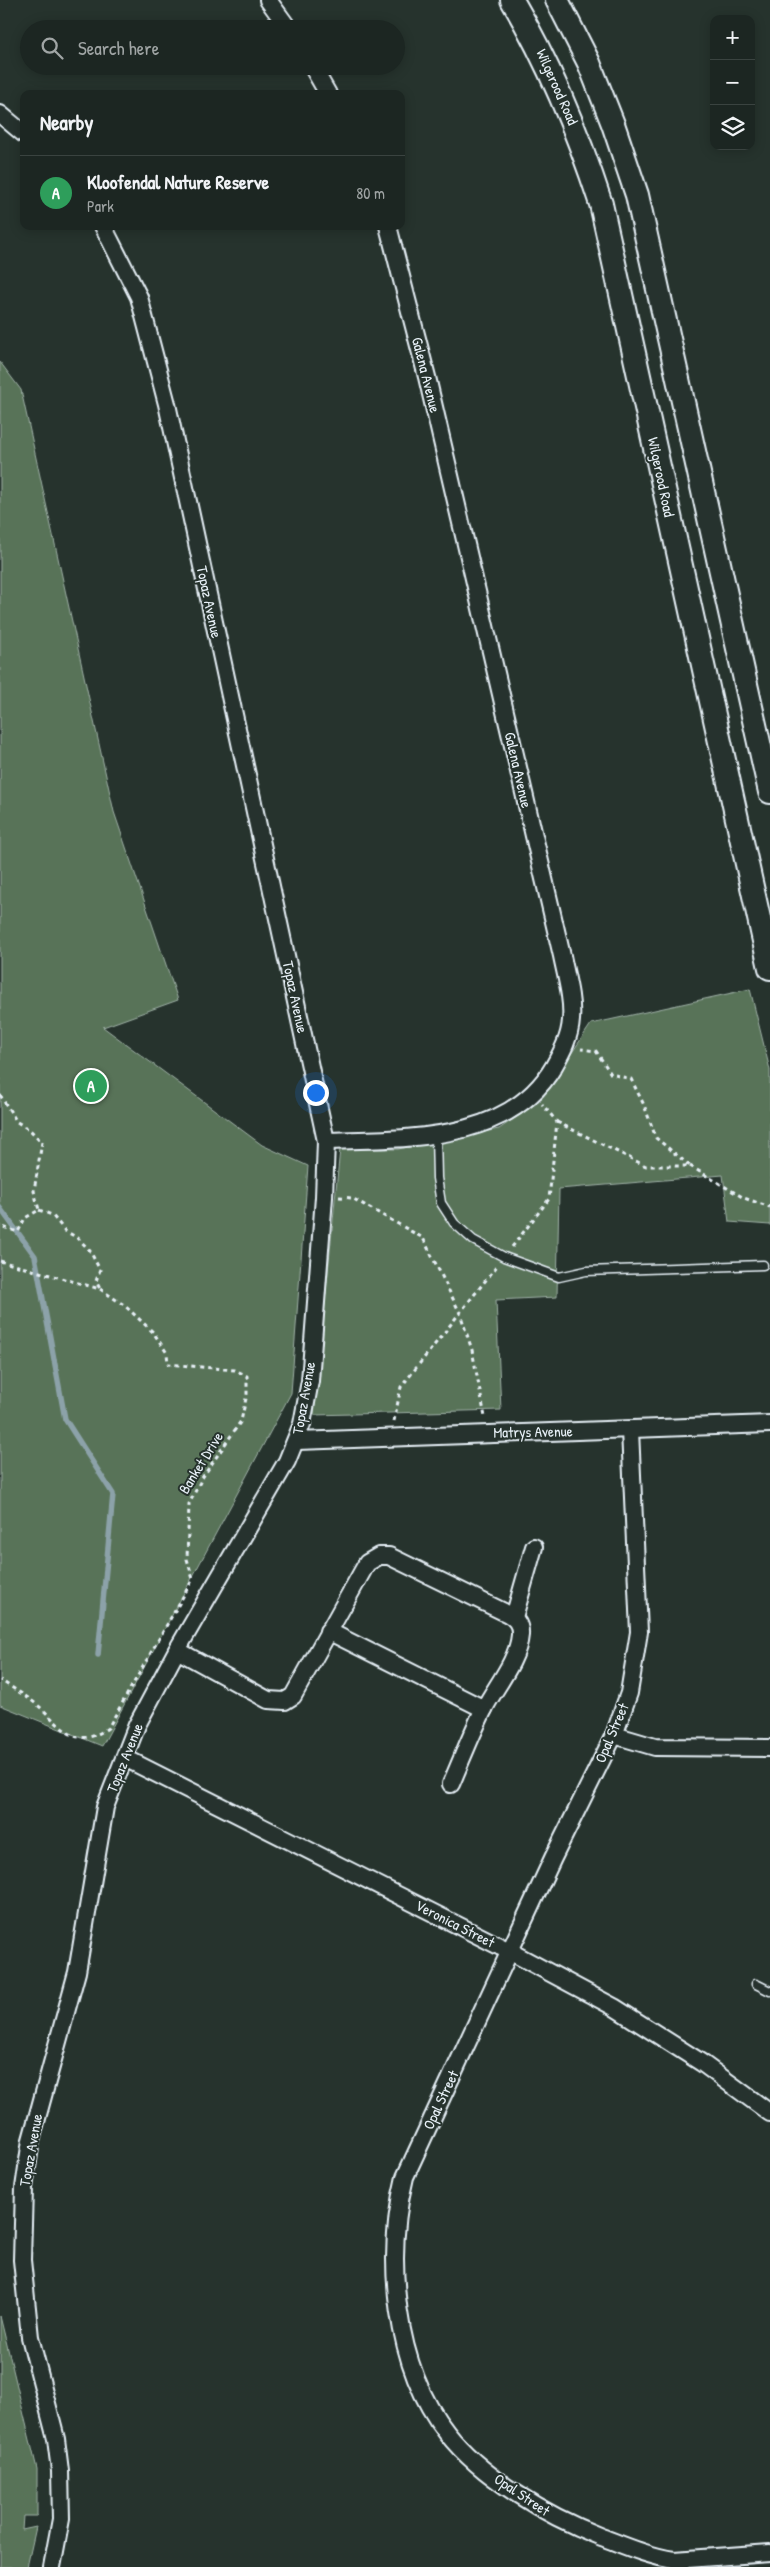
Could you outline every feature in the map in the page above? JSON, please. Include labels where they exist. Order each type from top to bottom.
[{"type":"street","points":[[268,0],[282,20]]},
{"type":"street","name":"Wilgerood Road","points":[[512,0],[538,44],[581,142],[601,204],[770,968]]},
{"type":"street","points":[[557,0],[589,63],[613,124],[636,195],[770,792]]},
{"type":"street","points":[[317,75],[326,90]]},
{"type":"street","points":[[0,114],[20,131]]},
{"type":"street","name":"Topaz Avenue","points":[[52,2567],[61,2519],[60,2471],[56,2440],[30,2337],[22,2260],[24,2188],[38,2111],[77,1972],[105,1807],[137,1725],[177,1650],[265,1499],[297,1440],[302,1424],[310,1381],[324,1197],[326,1141],[167,404],[139,296],[105,230]]},
{"type":"street","name":"Galena Avenue","points":[[326,1141],[416,1138],[471,1127],[508,1114],[534,1094],[549,1075],[565,1046],[571,1020],[562,956],[427,377],[389,230]]},
{"type":"street","name":"Matrys Avenue","points":[[297,1440],[770,1424]]},
{"type":"street","name":"Opal Street","points":[[630,1430],[639,1632],[629,1693],[614,1735],[553,1858],[405,2177],[398,2205],[395,2274],[398,2312],[403,2340],[419,2382],[446,2433],[488,2472],[542,2510],[580,2529],[659,2558],[674,2560],[770,2553]]},
{"type":"street","points":[[514,1617],[534,1547]]},
{"type":"street","points":[[177,1650],[268,1700],[280,1702],[293,1696],[367,1563],[379,1556],[389,1556],[514,1617],[520,1625],[520,1637],[516,1652],[484,1709],[451,1784]]},
{"type":"street","points":[[328,1631],[484,1709]]},
{"type":"street","points":[[614,1735],[655,1747],[770,1748]]},
{"type":"street","name":"Veronica Street","points":[[125,1758],[511,1952],[647,2026],[702,2063],[770,2113]]},
{"type":"lane","points":[[436,1134],[437,1178],[441,1203],[454,1223],[473,1240],[504,1257],[559,1277],[586,1271],[763,1265]]},
{"type":"lane","points":[[756,1984],[770,1991]]},
{"type":"path","points":[[565,1046],[596,1051],[611,1074],[631,1079],[644,1105],[656,1138],[690,1166],[744,1198],[770,1207]]},
{"type":"path","points":[[534,1094],[557,1122],[646,1166],[690,1166]]},
{"type":"path","points":[[0,1095],[16,1122],[30,1130],[42,1142],[34,1191],[39,1210]]},
{"type":"path","points":[[390,1438],[401,1387],[549,1199],[557,1122]]},
{"type":"path","points":[[324,1197],[352,1198],[423,1238],[460,1313],[472,1350],[488,1433]]},
{"type":"path","points":[[0,1226],[18,1232],[25,1218],[39,1210]]},
{"type":"path","points":[[39,1210],[52,1216],[65,1231],[78,1238],[90,1251],[100,1270],[96,1281],[100,1289]]},
{"type":"path","name":"Banket Drive","points":[[0,1261],[100,1289],[124,1305],[153,1332],[167,1353],[168,1364],[235,1370],[246,1376],[247,1394],[241,1421],[202,1478],[188,1504],[187,1559],[193,1579],[108,1728],[96,1737],[82,1738],[68,1734],[41,1708],[0,1680]]},
{"type":"green space","points":[[0,362],[21,390],[114,812],[178,1000],[103,1027],[262,1145],[308,1166],[291,1393],[102,1746],[0,1705]]},
{"type":"green space","points":[[750,989],[770,1070],[770,1225],[729,1222],[723,1175],[559,1189],[557,1297],[496,1300],[501,1410],[314,1415],[340,1149],[398,1149],[499,1129],[540,1101],[591,1024]]},
{"type":"green space","points":[[0,2316],[37,2469],[37,2516],[23,2516],[22,2530],[36,2527],[27,2567],[0,2567]]},
{"type":"waterway","points":[[0,1208],[35,1256],[65,1419],[113,1494],[98,1655]]},
{"type":"place","name":"Kloofendal Nature Reserve","points":[[91,1086]]}]
